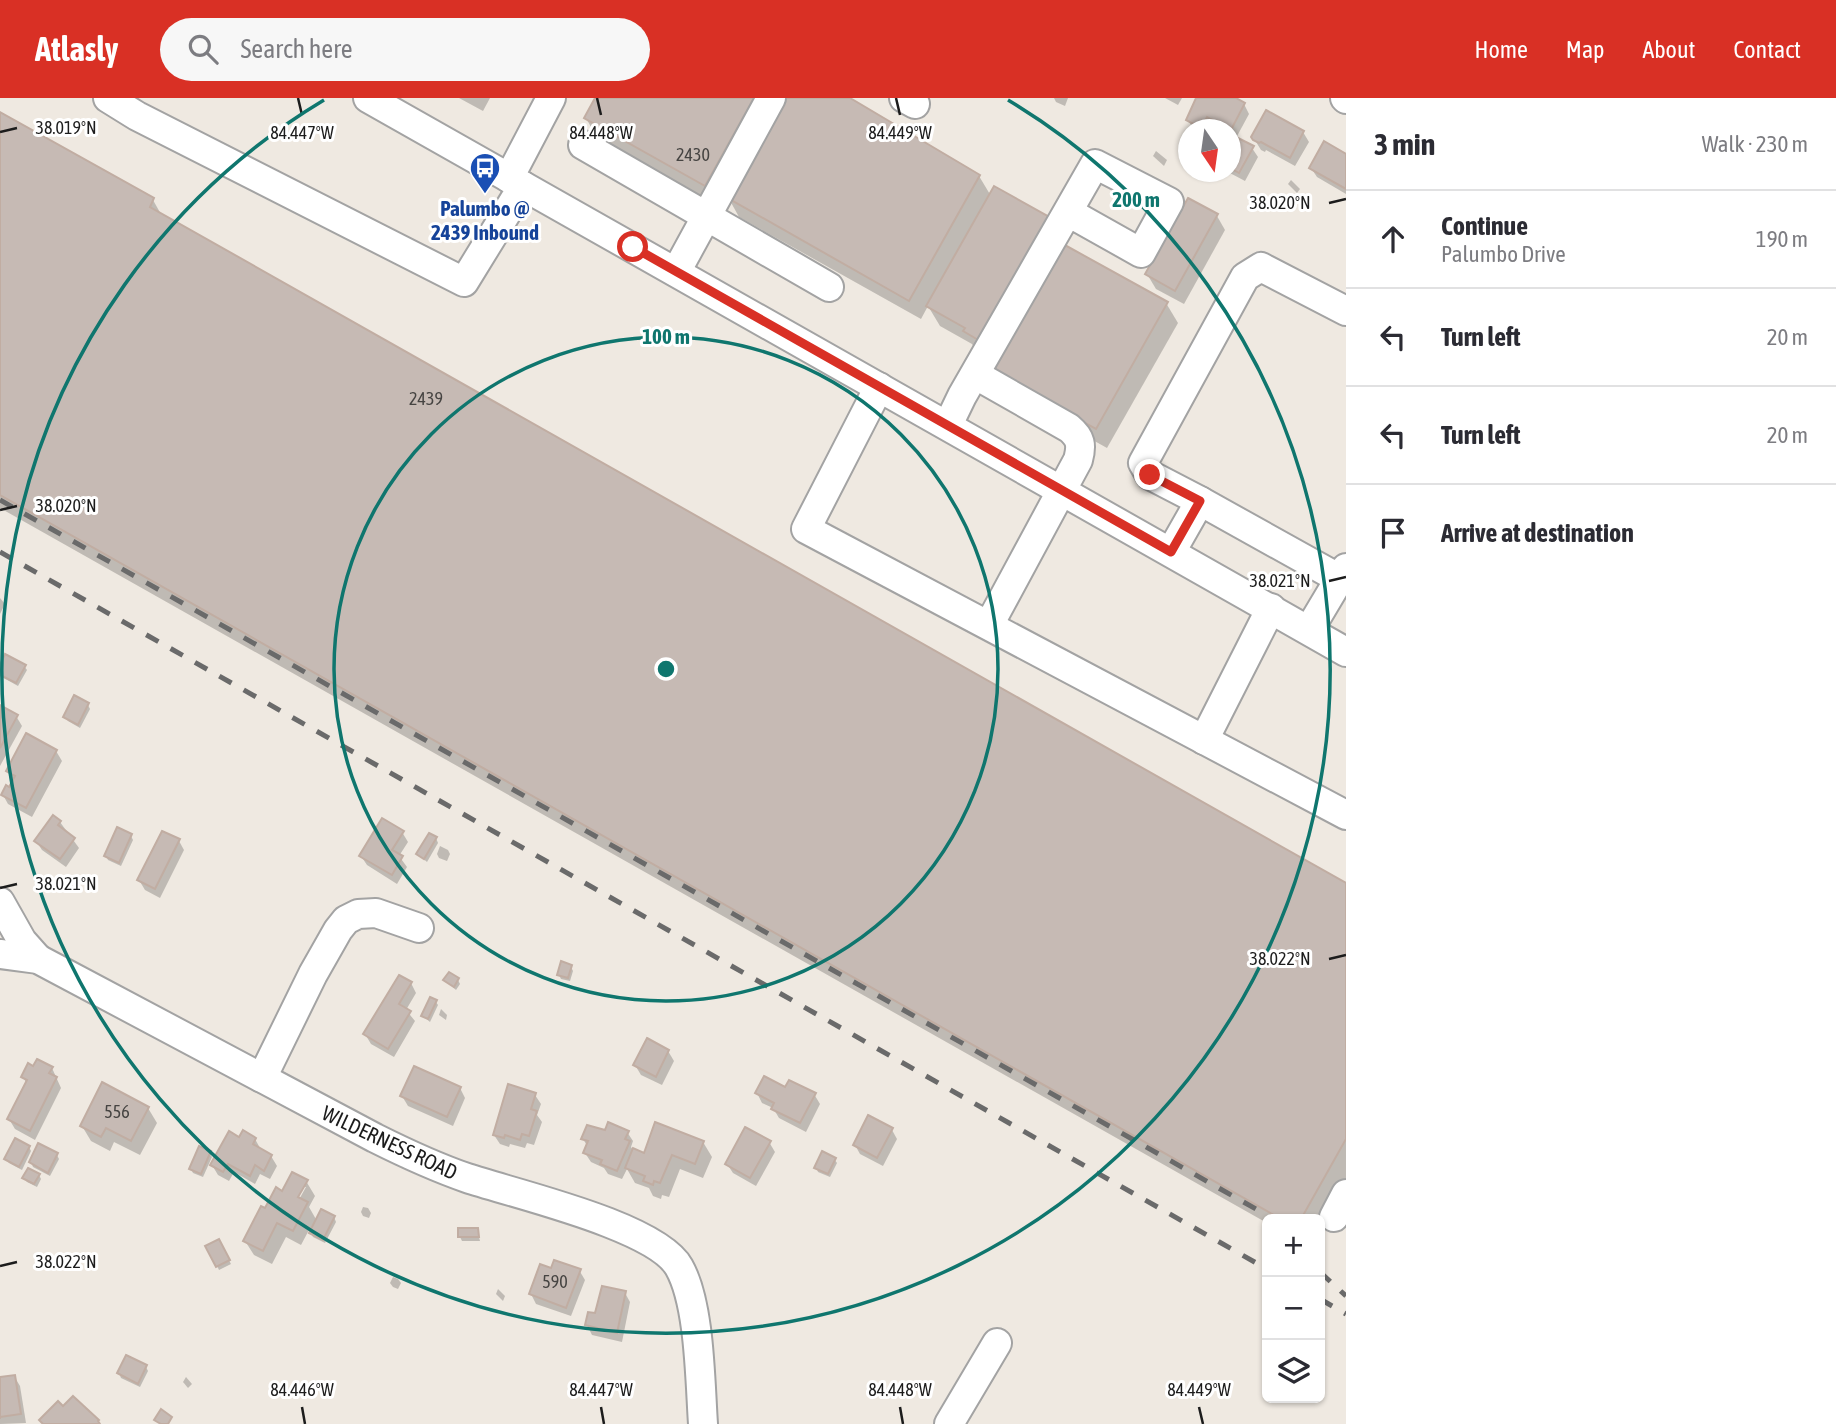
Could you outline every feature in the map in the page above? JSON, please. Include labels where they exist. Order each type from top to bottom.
[{"type":"street","points":[[108,98],[137,116],[464,282],[516,182],[551,98]]},
{"type":"street","points":[[368,98],[1346,652]]},
{"type":"street","points":[[676,272],[771,98]]},
{"type":"street","points":[[583,145],[829,287]]},
{"type":"street","points":[[948,425],[1068,212]]},
{"type":"street","points":[[1309,630],[1341,584],[1200,501],[1150,475],[1143,463],[1245,277],[1261,267],[1346,311]]},
{"type":"street","points":[[975,375],[1069,428],[1079,437],[1081,444],[1078,460],[989,625]]},
{"type":"street","points":[[879,387],[806,529],[1346,815]]},
{"type":"street","points":[[1171,552],[1200,501]]},
{"type":"street","points":[[1204,740],[1271,608]]},
{"type":"street","points":[[0,902],[22,941],[37,959]]},
{"type":"street","points":[[262,1078],[313,974],[346,920],[358,914],[376,913],[391,916],[419,928]]},
{"type":"street","name":"WILDERNESS ROAD","points":[[0,954],[37,959],[424,1162],[590,1217],[626,1231],[668,1253],[681,1270],[693,1314],[703,1424]]},
{"type":"street","points":[[949,1424],[997,1343]]},
{"type":"building","points":[[595,98],[754,98],[705,186],[584,118]]},
{"type":"building","points":[[782,98],[850,98],[980,175],[909,301],[726,197]]},
{"type":"building","points":[[1196,98],[1236,98],[1245,103],[1237,119],[1186,119]]},
{"type":"building","points":[[1266,110],[1304,131],[1290,158],[1251,137]]},
{"type":"building","points":[[0,112],[154,198],[150,207],[1346,883],[1346,1139],[1304,1214],[1272,1214],[0,495]]},
{"type":"building","points":[[1241,140],[1254,146],[1241,169]]},
{"type":"building","points":[[1324,141],[1346,154],[1346,189],[1309,168]]},
{"type":"building","points":[[994,186],[1051,218],[980,341],[963,331],[965,328],[926,306]]},
{"type":"building","points":[[1188,198],[1218,214],[1175,291],[1145,274]]},
{"type":"building","points":[[1063,244],[1168,302],[1096,429],[992,372]]},
{"type":"building","points":[[5,654],[26,665],[16,683],[0,675],[0,665]]},
{"type":"building","points":[[74,695],[89,703],[78,725],[63,717]]},
{"type":"building","points":[[0,705],[18,715],[0,748]]},
{"type":"building","points":[[26,733],[57,750],[26,808],[1,795],[15,776],[6,771]]},
{"type":"building","points":[[53,815],[61,821],[58,825],[75,838],[60,859],[34,841]]},
{"type":"building","points":[[382,818],[404,831],[392,850],[403,856],[392,875],[359,856]]},
{"type":"building","points":[[117,827],[132,834],[119,863],[104,856]]},
{"type":"building","points":[[162,831],[180,839],[155,889],[137,880]]},
{"type":"building","points":[[429,833],[437,837],[424,859],[416,854]]},
{"type":"building","points":[[561,961],[572,965],[568,978],[557,975]]},
{"type":"building","points":[[449,972],[459,978],[454,987],[443,980]]},
{"type":"building","points":[[399,975],[412,982],[399,1004],[411,1011],[388,1049],[363,1034]]},
{"type":"building","points":[[430,997],[437,1000],[428,1019],[421,1016]]},
{"type":"building","points":[[647,1038],[669,1050],[656,1077],[633,1065]]},
{"type":"building","points":[[37,1059],[53,1067],[49,1073],[57,1077],[30,1131],[7,1119],[27,1080],[21,1077],[28,1063],[33,1066]]},
{"type":"building","points":[[414,1066],[461,1087],[447,1117],[400,1096]]},
{"type":"building","points":[[764,1076],[785,1087],[789,1080],[816,1093],[800,1123],[771,1109],[774,1103],[755,1093]]},
{"type":"building","points":[[102,1082],[149,1107],[131,1141],[106,1128],[101,1137],[80,1126]]},
{"type":"building","points":[[508,1084],[536,1093],[531,1109],[537,1111],[529,1136],[522,1134],[520,1140],[505,1135],[504,1138],[493,1135]]},
{"type":"building","points":[[868,1115],[893,1128],[877,1158],[853,1145]]},
{"type":"building","points":[[608,1122],[629,1131],[625,1139],[630,1141],[617,1171],[600,1164],[602,1160],[583,1153],[588,1141],[581,1139],[587,1125],[605,1130]]},
{"type":"building","points":[[655,1122],[704,1141],[695,1164],[672,1155],[660,1183],[654,1181],[653,1185],[643,1181],[645,1176],[625,1168],[633,1148],[644,1153]]},
{"type":"building","points":[[745,1127],[771,1141],[750,1178],[725,1164]]},
{"type":"building","points":[[243,1130],[256,1138],[253,1144],[272,1155],[264,1171],[255,1165],[250,1176],[228,1164],[223,1172],[210,1165],[229,1131],[239,1137]]},
{"type":"building","points":[[15,1138],[30,1146],[19,1167],[4,1159]]},
{"type":"building","points":[[38,1143],[58,1153],[48,1173],[29,1162]]},
{"type":"building","points":[[199,1146],[211,1151],[201,1174],[189,1169]]},
{"type":"building","points":[[822,1151],[836,1158],[828,1174],[814,1168]]},
{"type":"building","points":[[28,1168],[40,1174],[34,1184],[22,1178]]},
{"type":"building","points":[[292,1172],[308,1180],[298,1197],[308,1202],[293,1231],[277,1223],[263,1251],[243,1241],[261,1206],[265,1208],[276,1187],[282,1191]]},
{"type":"building","points":[[321,1209],[335,1216],[323,1240],[309,1233]]},
{"type":"building","points":[[458,1228],[478,1228],[479,1237],[458,1237]]},
{"type":"building","points":[[219,1239],[230,1260],[216,1267],[205,1246]]},
{"type":"building","points":[[554,1260],[581,1269],[566,1308],[529,1294],[540,1264],[551,1268]]},
{"type":"building","points":[[602,1286],[626,1291],[617,1333],[585,1325],[588,1312],[595,1313]]},
{"type":"building","points":[[126,1355],[147,1365],[138,1384],[117,1373]]},
{"type":"building","points":[[15,1375],[21,1414],[0,1417],[0,1377]]},
{"type":"building","points":[[73,1396],[100,1424],[43,1424],[39,1420],[58,1401],[63,1406]]},
{"type":"building","points":[[161,1409],[172,1417],[168,1424],[154,1420]]},
{"type":"railway","points":[[0,500],[1262,1214]]},
{"type":"railway","points":[[0,552],[1262,1266]]},
{"type":"railway","points":[[1325,1277],[1346,1296]]},
{"type":"railway","points":[[1325,1302],[1346,1314]]},
{"type":"place","name":"Palumbo @ 2439 Inbound","points":[[485,195]]},
{"type":"route","points":[[633,247],[1171,552],[1200,501],[1150,475]]}]
